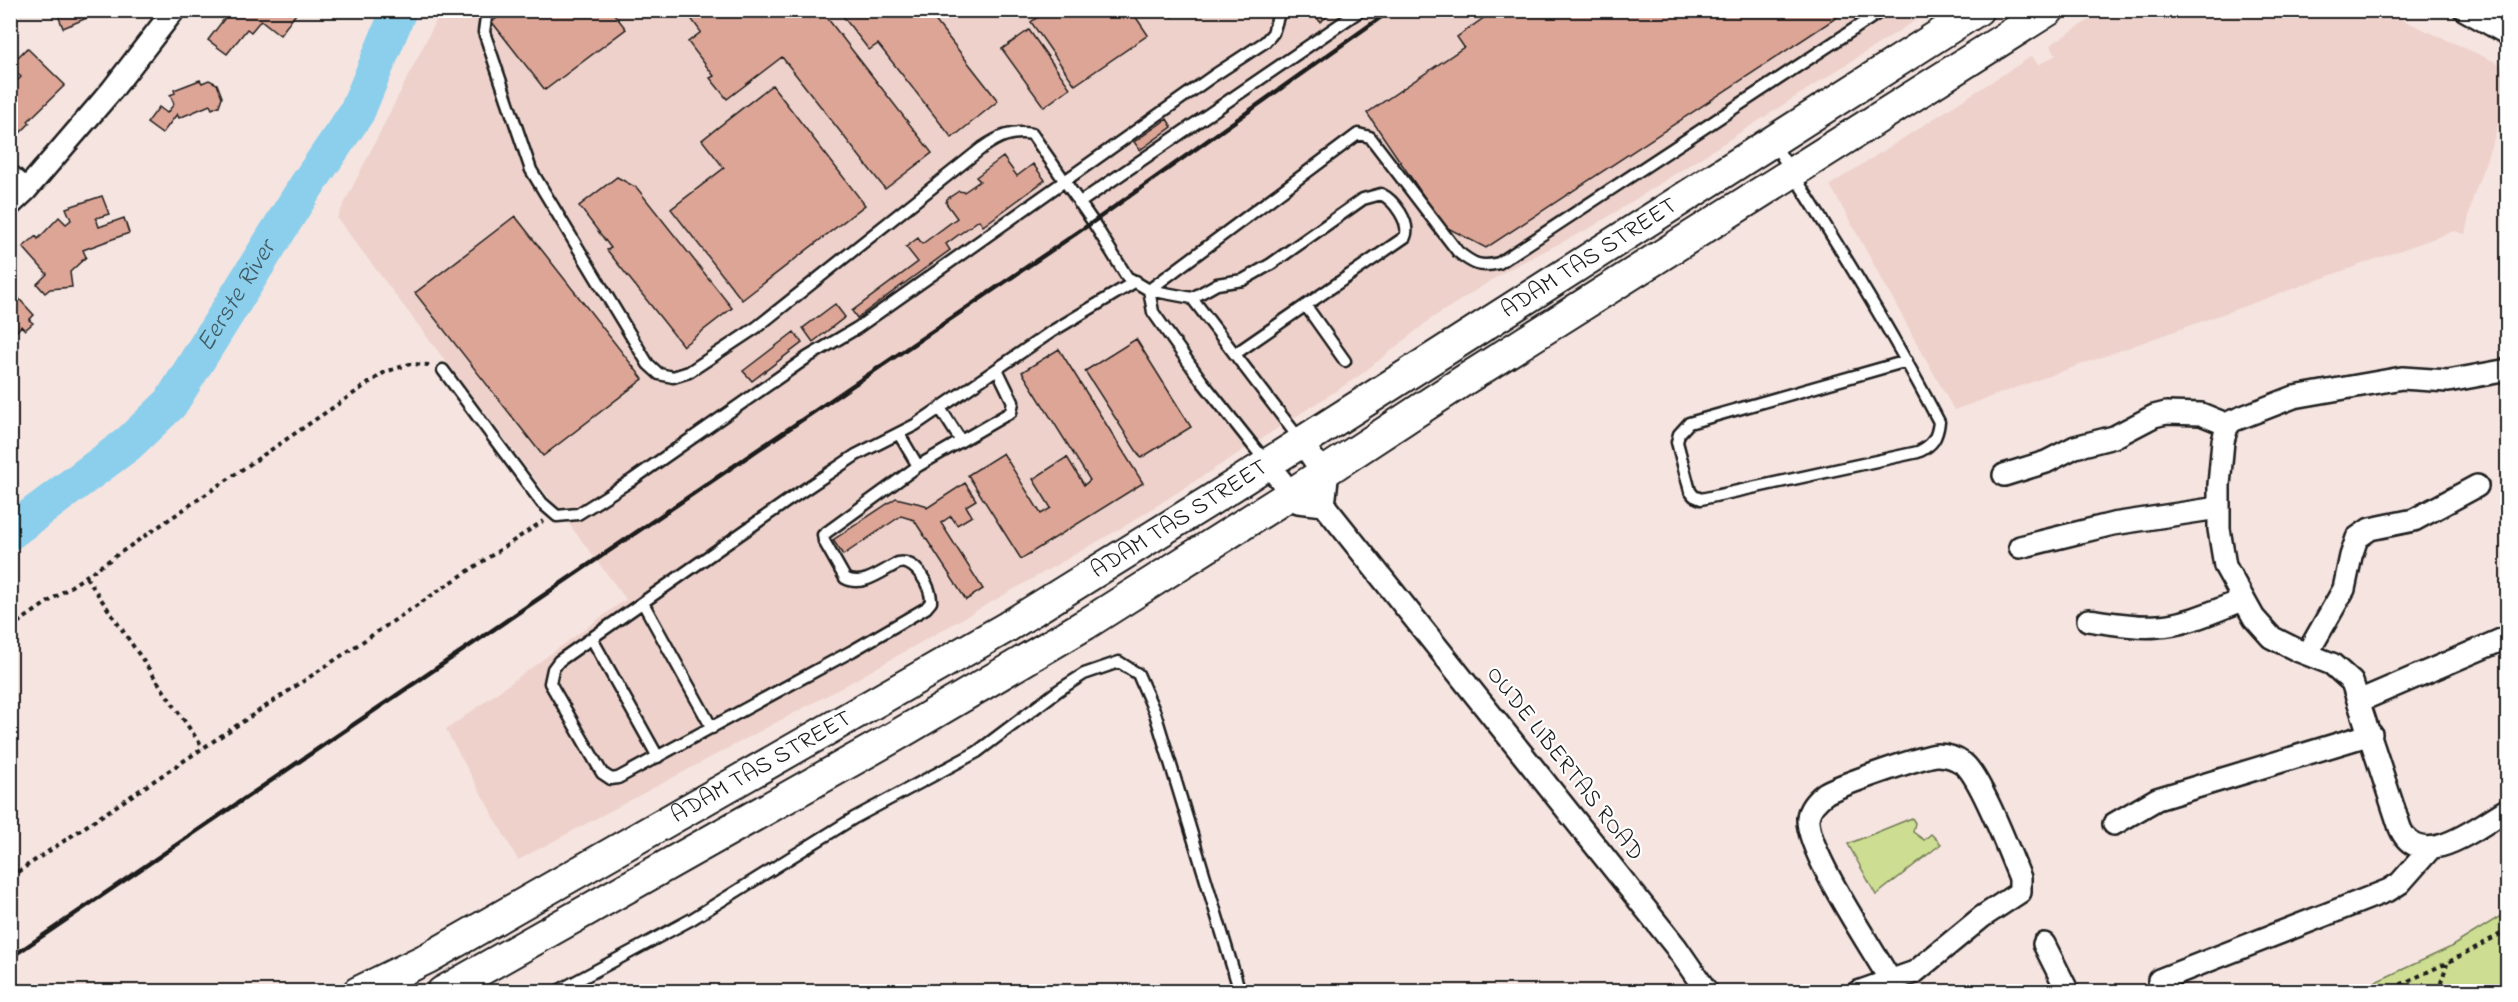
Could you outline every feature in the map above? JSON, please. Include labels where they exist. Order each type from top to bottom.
[{"type":"main road","name":"ADAM TAS STREET","points":[[358,992],[428,958],[1007,627],[1978,10]]},
{"type":"main road","name":"ADAM TAS STREET","points":[[442,992],[950,705],[1086,624],[1291,494],[1466,379],[2049,10]]},
{"type":"street","points":[[10,205],[26,190],[112,90],[174,10]]},
{"type":"street","points":[[2465,10],[2508,34]]},
{"type":"street","points":[[10,176],[26,190]]},
{"type":"street","points":[[2508,370],[2448,381],[2402,378],[2295,397],[2242,416],[2228,425],[2223,441],[2218,508],[2225,566],[2254,618],[2271,636],[2331,664],[2347,675],[2352,682],[2403,836],[2412,845],[2421,849],[2430,849],[2460,837],[2508,809]]},
{"type":"street","points":[[2004,475],[2046,462],[2075,447],[2114,437],[2154,416],[2166,413],[2201,414],[2228,425]]},
{"type":"street","points":[[1267,463],[1298,502],[1324,505],[1328,479],[1301,441]]},
{"type":"street","points":[[2307,654],[2344,589],[2352,550],[2357,538],[2370,529],[2414,520],[2477,486]]},
{"type":"street","name":"OUDE LIBERTAS ROAD","points":[[1324,505],[1669,938],[1707,992]]},
{"type":"street","points":[[2020,547],[2113,524],[2218,508]]},
{"type":"street","points":[[2088,620],[2139,626],[2161,626],[2207,614],[2243,600]]},
{"type":"street","points":[[2359,701],[2508,637]]},
{"type":"street","points":[[2114,825],[2157,799],[2371,734]]},
{"type":"street","points":[[1858,992],[1910,975],[1921,968],[1982,916],[2018,894],[2021,887],[2020,878],[1977,779],[1962,762],[1947,756],[1930,756],[1834,789],[1816,803],[1809,815],[1809,826],[1827,876],[1890,980]]},
{"type":"street","points":[[2159,980],[2389,890],[2400,883],[2430,849]]},
{"type":"street","points":[[2044,944],[2068,992]]},
{"type":"lane","points":[[487,10],[484,32],[531,170],[648,364],[659,374],[673,377],[689,372],[757,327],[999,136],[1023,132],[1032,134],[1065,180],[1127,277],[1149,290],[1192,298],[1217,284],[1243,280],[1270,264],[1363,199],[1381,194],[1388,197],[1407,224],[1408,231],[1405,237],[1235,354]]},
{"type":"lane","points":[[443,370],[542,503],[557,516],[578,514],[632,480],[808,357],[857,328],[1213,76],[1265,42],[1274,33],[1280,10]]},
{"type":"lane","points":[[1079,203],[1361,10]]},
{"type":"lane","points":[[1149,290],[1358,134],[1370,137],[1458,252],[1468,260],[1484,267],[1498,263],[1883,10]]},
{"type":"lane","points":[[1772,141],[1907,361],[1938,422],[1935,439],[1924,449],[1701,499],[1690,491],[1677,442],[1679,434],[1689,423],[1907,361]]},
{"type":"lane","points":[[997,369],[1013,402],[1011,412],[918,466],[829,529],[824,535],[824,541],[845,578],[851,582],[865,580],[903,561],[909,564],[930,590],[931,602],[919,613],[658,757],[618,778],[606,776],[550,683],[553,669],[559,661],[856,455],[899,434],[1051,332],[1136,281]]},
{"type":"lane","points":[[1149,290],[1153,312],[1201,380],[1267,463]]},
{"type":"lane","points":[[1192,298],[1301,441]]},
{"type":"lane","points":[[1306,306],[1345,361]]},
{"type":"lane","points":[[940,408],[961,441]]},
{"type":"lane","points":[[899,434],[918,466]]},
{"type":"lane","points":[[643,603],[712,728]]},
{"type":"lane","points":[[592,639],[658,757]]},
{"type":"lane","points":[[556,992],[692,919],[854,818],[978,752],[1059,690],[1084,674],[1119,662],[1138,674],[1155,713],[1240,992]]},
{"type":"path","points":[[10,628],[385,372],[410,364],[429,364],[443,370]]},
{"type":"path","points":[[10,877],[554,513]]},
{"type":"path","points":[[86,577],[203,748]]},
{"type":"path","points":[[2384,992],[2447,963],[2508,930]]},
{"type":"path","points":[[2438,992],[2447,963]]},
{"type":"shaded area","points":[[2105,10],[2383,11],[2502,65],[2507,76],[2507,101],[2473,197],[2465,234],[2454,231],[1954,410],[1830,185],[2032,56],[2038,65],[2056,55],[2050,45]]},
{"type":"shaded area","points":[[441,11],[1930,11],[1592,227],[1509,269],[1432,318],[1359,376],[1128,524],[839,689],[518,860],[446,730],[626,599],[337,218]]},
{"type":"green space","points":[[1912,818],[1915,823],[1913,832],[1924,840],[1931,834],[1941,844],[1876,895],[1848,844]]},
{"type":"green space","points":[[2507,912],[2507,991],[2356,991],[2449,948]]},
{"type":"building","points":[[56,10],[106,10],[63,28]]},
{"type":"building","points":[[231,10],[299,10],[280,35],[261,20],[251,32],[247,29],[227,54],[208,40]]},
{"type":"building","points":[[507,10],[611,10],[626,29],[545,90],[492,22]]},
{"type":"building","points":[[685,10],[821,10],[932,153],[885,189],[782,57],[727,99],[710,78],[714,76],[688,42],[701,32]]},
{"type":"building","points":[[838,10],[927,10],[998,101],[952,138],[878,44],[869,50]]},
{"type":"building","points":[[1048,10],[1131,10],[1148,35],[1075,85],[1031,22]]},
{"type":"building","points":[[1167,10],[1182,10],[1172,17]]},
{"type":"building","points":[[1312,10],[1336,10],[1320,22]]},
{"type":"building","points":[[1495,10],[1848,10],[1486,248],[1444,226],[1367,113],[1464,47],[1457,37]]},
{"type":"building","points":[[1029,30],[1070,88],[1044,107],[1002,49]]},
{"type":"building","points":[[27,48],[65,85],[28,121],[30,123],[16,137],[10,133],[10,88],[21,77],[10,65]]},
{"type":"building","points":[[200,80],[202,83],[209,80],[217,84],[222,97],[219,106],[212,109],[210,105],[179,118],[177,114],[162,134],[147,123],[159,107],[167,113],[174,104],[170,95],[175,93],[174,90]]},
{"type":"building","points":[[772,85],[865,205],[742,300],[671,209],[724,168],[702,140]]},
{"type":"building","points":[[1167,119],[1172,127],[1140,150],[1134,142]]},
{"type":"building","points":[[1003,157],[1017,176],[1033,164],[1045,180],[983,226],[979,220],[946,244],[950,250],[857,318],[852,311],[918,262],[906,247],[918,238],[922,244],[957,218],[946,203],[947,199],[959,191],[964,192],[980,181],[976,177]]},
{"type":"building","points":[[617,177],[637,188],[732,308],[683,346],[607,250],[611,248],[579,206]]},
{"type":"building","points":[[102,196],[109,214],[96,218],[99,227],[124,218],[129,233],[83,250],[86,257],[70,272],[72,287],[50,289],[45,293],[37,284],[47,274],[23,247],[36,236],[38,239],[59,217],[66,224],[71,220],[66,208]]},
{"type":"building","points":[[515,216],[643,379],[543,456],[415,293]]},
{"type":"building","points":[[10,289],[34,315],[29,320],[33,323],[25,330],[21,326],[17,331],[12,326],[10,327]]},
{"type":"building","points":[[835,304],[845,317],[813,342],[803,328]]},
{"type":"building","points":[[794,332],[802,343],[752,381],[743,371]]},
{"type":"building","points":[[1136,339],[1191,427],[1141,458],[1085,371]]},
{"type":"building","points":[[1059,349],[1143,483],[1021,559],[968,475],[1003,453],[1041,514],[1051,508],[1033,479],[1067,457],[1084,485],[1090,480],[1022,372]]},
{"type":"building","points":[[965,483],[976,500],[966,506],[972,516],[957,525],[951,516],[941,523],[983,589],[966,600],[914,520],[901,516],[843,555],[833,540],[896,498],[925,505],[927,508]]},
{"type":"waterway","name":"Eerste River","points":[[10,532],[128,444],[170,404],[305,188],[357,112],[399,10]]},
{"type":"railway","points":[[10,958],[1093,222],[1391,10]]}]
